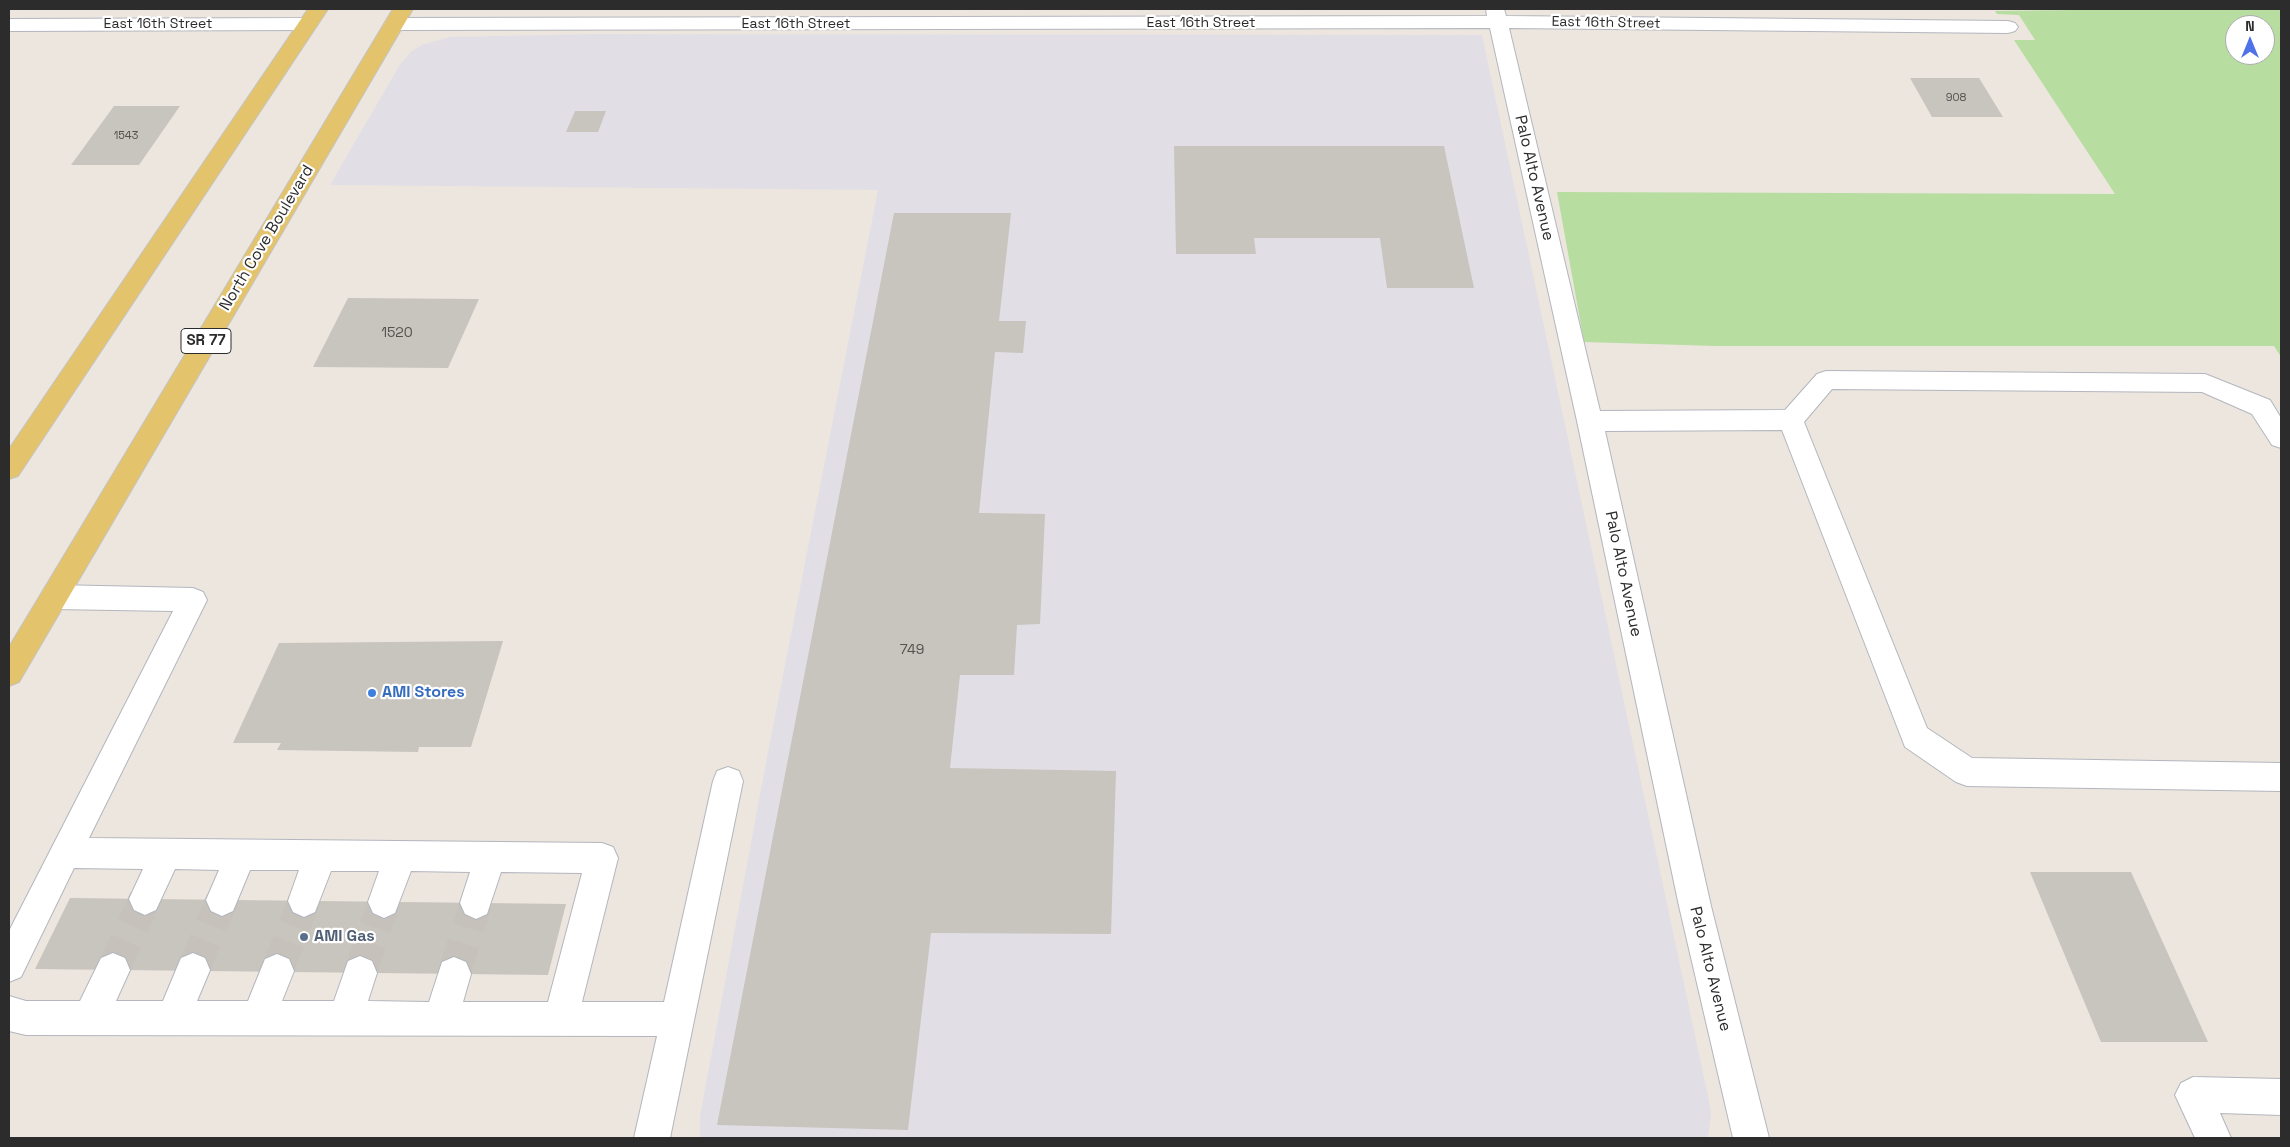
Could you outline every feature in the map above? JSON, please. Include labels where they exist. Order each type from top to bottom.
[{"type":"main road","points":[[9,469],[312,16]]},
{"type":"main road","name":"North Cove Boulevard","points":[[9,673],[399,16]]},
{"type":"street","points":[[44,24],[57,9]]},
{"type":"street","name":"East 16th Street","points":[[399,16],[1497,15],[2008,27]]},
{"type":"street","name":"Palo Alto Avenue","points":[[1497,15],[1590,421],[1695,906],[1751,1138]]},
{"type":"street","name":"East 16th Street","points":[[9,25],[312,16]]},
{"type":"street","points":[[1590,421],[1791,420],[1826,380],[2205,383],[2261,407],[2281,438]]},
{"type":"street","points":[[1791,420],[1916,737],[1967,772],[2281,778]]},
{"type":"street","points":[[9,965],[193,600],[54,597]]},
{"type":"street","points":[[652,1138],[728,781]]},
{"type":"street","points":[[64,853],[602,858],[561,1019]]},
{"type":"street","points":[[145,899],[166,854]]},
{"type":"street","points":[[222,900],[241,854]]},
{"type":"street","points":[[304,901],[321,855]]},
{"type":"street","points":[[384,902],[400,856]]},
{"type":"street","points":[[476,903],[490,857]]},
{"type":"street","points":[[90,1018],[113,970]]},
{"type":"street","points":[[173,1019],[193,970]]},
{"type":"street","points":[[258,1019],[277,972]]},
{"type":"street","points":[[345,1019],[360,972]]},
{"type":"street","points":[[441,1019],[454,974]]},
{"type":"street","points":[[9,1013],[16,1017],[26,1018],[678,1019]]},
{"type":"street","points":[[2213,1138],[2194,1095],[2281,1097]]},
{"type":"shaded area","points":[[594,34],[1482,35],[1709,1101],[1711,1114],[1708,1138],[700,1138],[700,1116],[768,752],[878,190],[330,185],[401,63],[412,51],[422,45],[449,37]]},
{"type":"green space","points":[[2281,9],[2281,357],[2274,346],[1716,346],[1584,342],[1557,192],[2115,194],[2014,40],[2035,40],[2019,15],[1997,14],[1995,11]]},
{"type":"building","points":[[1910,78],[1979,78],[2003,117],[1932,117]]},
{"type":"building","points":[[114,106],[180,106],[139,165],[71,165]]},
{"type":"building","points":[[575,111],[606,111],[598,132],[566,132]]},
{"type":"building","points":[[1174,146],[1444,146],[1474,288],[1387,288],[1380,238],[1254,238],[1256,254],[1176,254]]},
{"type":"building","points":[[894,213],[1011,213],[999,321],[1026,321],[1023,353],[995,352],[979,513],[1045,514],[1040,624],[1017,625],[1014,675],[960,675],[950,768],[1116,771],[1111,934],[931,933],[908,1130],[717,1125]]},
{"type":"building","points":[[348,298],[479,299],[448,368],[313,367]]},
{"type":"building","name":"AMI Stores","points":[[503,641],[471,747],[419,747],[418,752],[277,750],[281,743],[233,743],[279,643]]},
{"type":"building","points":[[2030,872],[2131,872],[2208,1042],[2101,1042]]},
{"type":"building","name":"AMI Gas","points":[[70,898],[566,904],[548,975],[35,969]]},
{"type":"tunnel","points":[[113,970],[145,899]]},
{"type":"tunnel","points":[[193,970],[222,900]]},
{"type":"tunnel","points":[[277,971],[304,901]]},
{"type":"tunnel","points":[[360,973],[384,902]]},
{"type":"tunnel","points":[[454,974],[476,903]]},
{"type":"place","name":"AMI Stores","points":[[372,693]]},
{"type":"place","name":"AMI Gas","points":[[304,937]]}]
